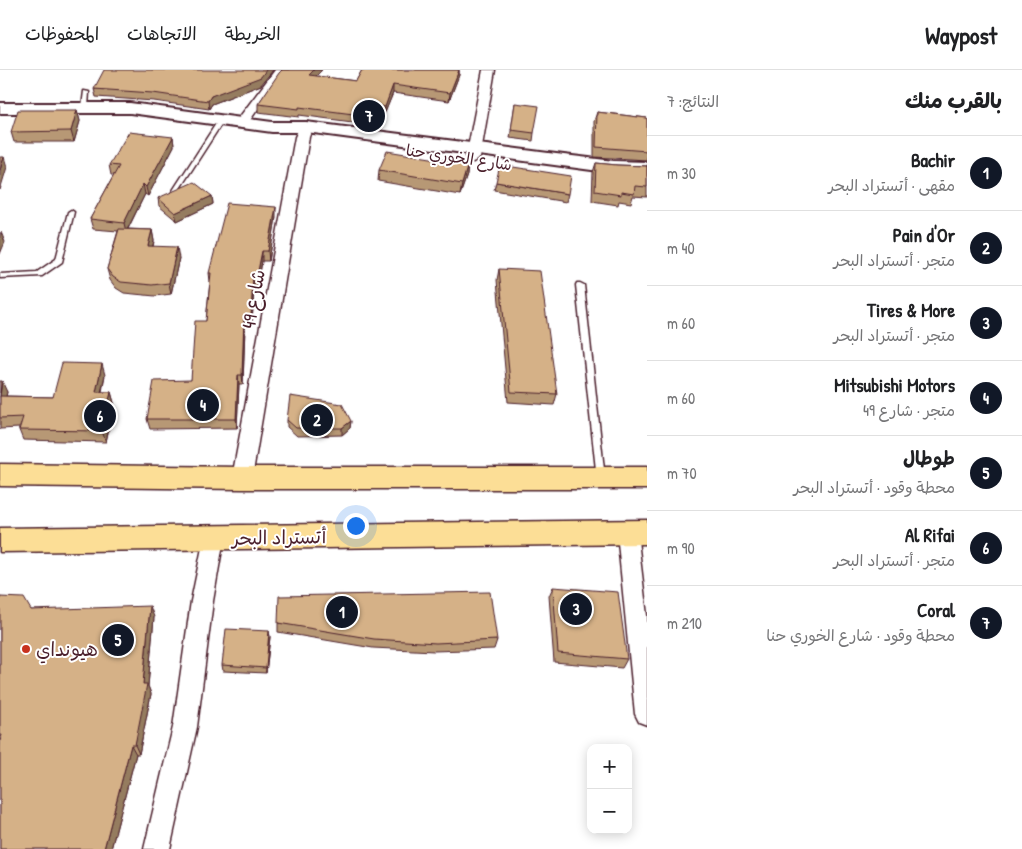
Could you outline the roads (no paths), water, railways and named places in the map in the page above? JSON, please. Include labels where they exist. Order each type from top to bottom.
[{"type":"highway","points":[[0,475],[242,478],[647,478]]},
{"type":"highway","name":"أتستراد البحر","points":[[0,540],[637,532]]},
{"type":"street","points":[[474,153],[490,70]]},
{"type":"street","points":[[241,123],[274,74]]},
{"type":"street","name":"شارع الخوري حنا","points":[[0,108],[85,100],[304,132],[474,153],[647,168]]},
{"type":"street","name":"شارع 49","points":[[242,478],[304,132]]},
{"type":"street","name":"شارع الخوري حنا","points":[[474,153],[560,171],[647,176]]},
{"type":"street","points":[[637,532],[647,714]]},
{"type":"street","points":[[157,849],[185,727],[202,601],[214,538]]},
{"type":"lane","points":[[173,195],[221,120]]},
{"type":"lane","points":[[0,276],[39,274],[59,260],[71,212]]},
{"type":"lane","points":[[580,285],[601,479]]},
{"type":"place","name":"Coral","points":[[369,116]]},
{"type":"place","name":"Mitsubishi Motors","points":[[203,405]]},
{"type":"place","name":"Al Rifai","points":[[100,416]]},
{"type":"place","name":"Pain d'Or","points":[[317,420]]},
{"type":"place","name":"Tires & More","points":[[576,609]]},
{"type":"place","name":"Bachir","points":[[342,612]]},
{"type":"place","name":"طوطال","points":[[118,640]]},
{"type":"place","name":"هيونداي","points":[[26,649]]}]
